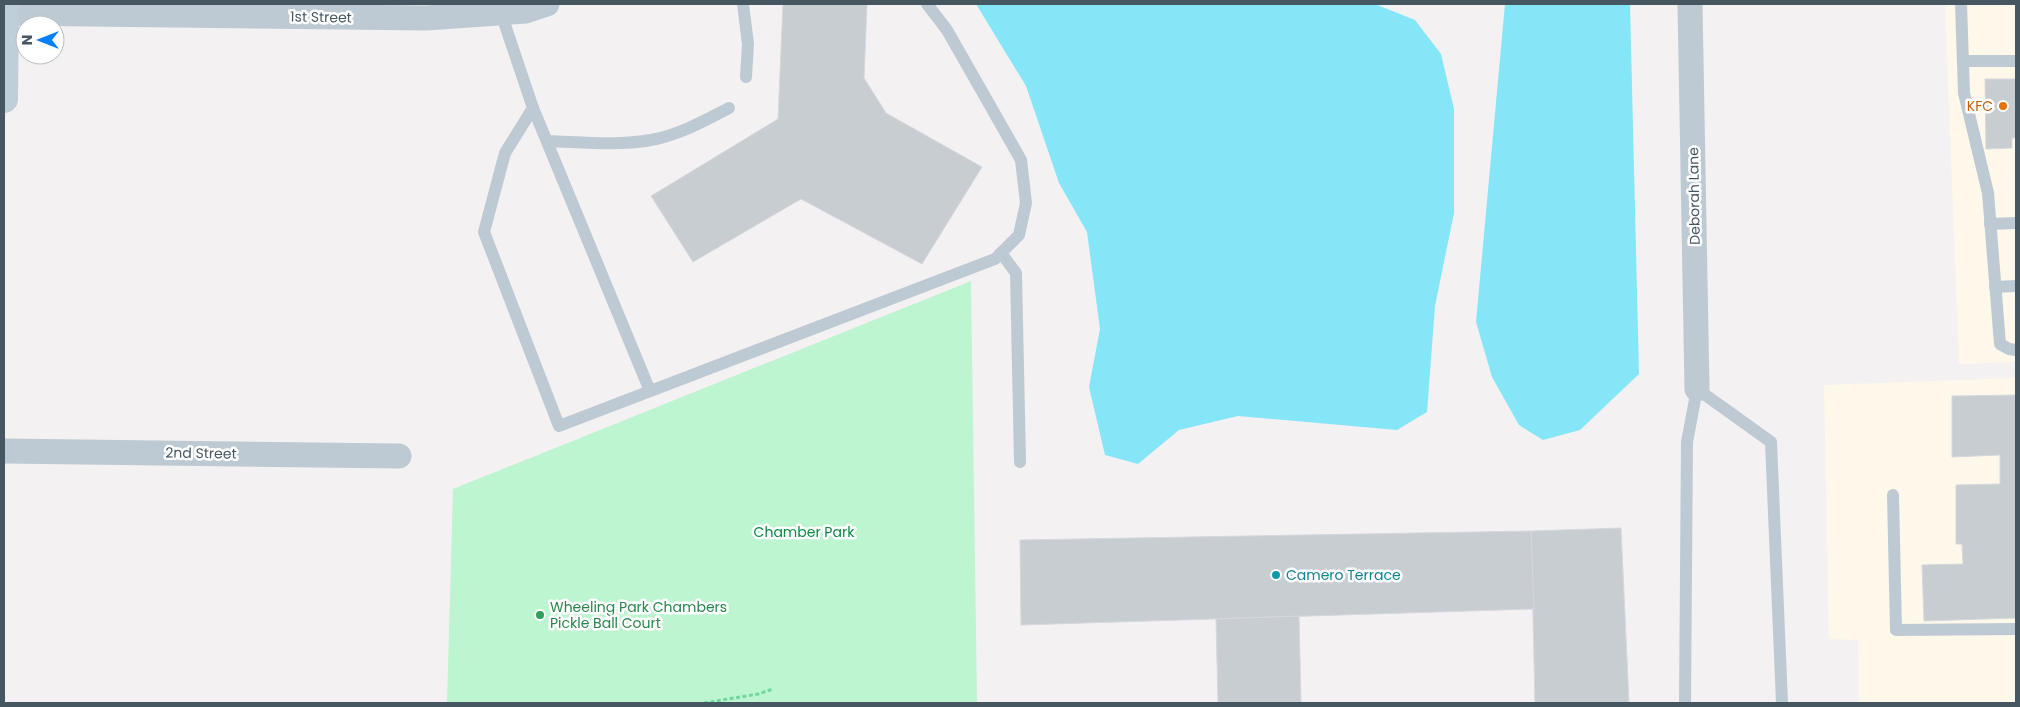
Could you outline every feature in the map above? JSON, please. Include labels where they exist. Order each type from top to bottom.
[{"type":"street","name":"Deborah Lane","points":[[1690,4],[1698,389]]},
{"type":"street","name":"1st Street","points":[[5,10],[426,18],[501,13],[533,6]]},
{"type":"street","points":[[4,99],[5,10]]},
{"type":"street","name":"2nd Street","points":[[4,451],[399,456]]},
{"type":"lane","points":[[743,4],[748,44],[746,77]]},
{"type":"lane","points":[[533,108],[505,153],[484,232],[559,426],[996,259],[1019,235],[1026,202],[1021,160],[947,30],[927,4]]},
{"type":"lane","points":[[1961,4],[1964,93],[1988,193],[2000,344],[2009,349],[2016,350]]},
{"type":"lane","points":[[501,13],[533,108],[650,391]]},
{"type":"lane","points":[[1963,61],[2016,61]]},
{"type":"lane","points":[[547,142],[622,143],[652,140],[693,127],[729,108]]},
{"type":"lane","points":[[1990,224],[2016,223]]},
{"type":"lane","points":[[1001,253],[1016,272],[1020,462]]},
{"type":"lane","points":[[1995,287],[2016,286]]},
{"type":"lane","points":[[1685,703],[1687,442],[1698,389],[1771,442],[1782,703]]},
{"type":"lane","points":[[1894,495],[1896,630],[2016,629]]},
{"type":"path","points":[[704,703],[758,694],[773,689]]},
{"type":"shaded area","points":[[1945,4],[2016,4],[2016,362],[1959,364]]},
{"type":"shaded area","points":[[2016,378],[2016,703],[1859,703],[1858,640],[1829,639],[1824,385]]},
{"type":"green space","name":"Chamber Park","points":[[971,281],[977,703],[447,703],[453,489]]},
{"type":"water","points":[[976,4],[1375,4],[1415,20],[1441,54],[1454,109],[1454,213],[1435,306],[1427,412],[1397,430],[1238,416],[1179,430],[1138,464],[1105,455],[1089,387],[1100,329],[1087,232],[1059,183],[1026,86]]},
{"type":"water","points":[[1505,4],[1630,4],[1639,374],[1580,430],[1543,440],[1519,425],[1492,377],[1476,322]]},
{"type":"building","points":[[783,4],[867,4],[864,78],[886,113],[982,167],[922,264],[801,199],[693,262],[651,196],[778,119]]},
{"type":"building","points":[[1985,79],[2016,79],[2016,138],[2012,138],[2012,148],[1986,149]]},
{"type":"building","points":[[2016,395],[2016,618],[1924,621],[1922,565],[1963,564],[1962,544],[1956,544],[1956,485],[2000,484],[2000,455],[1952,457],[1952,396]]},
{"type":"building","points":[[1621,528],[1629,703],[1535,703],[1531,531]]},
{"type":"building","name":"Camero Terrace","points":[[1531,531],[1534,609],[1021,625],[1020,540]]},
{"type":"building","name":"Camero Terrace","points":[[1299,616],[1301,703],[1218,703],[1216,619]]},
{"type":"place","name":"KFC","points":[[2003,106]]},
{"type":"place","name":"Camero Terrace","points":[[1276,575]]},
{"type":"place","name":"Wheeling Park Chambers Pickle Ball Court","points":[[540,615]]}]
